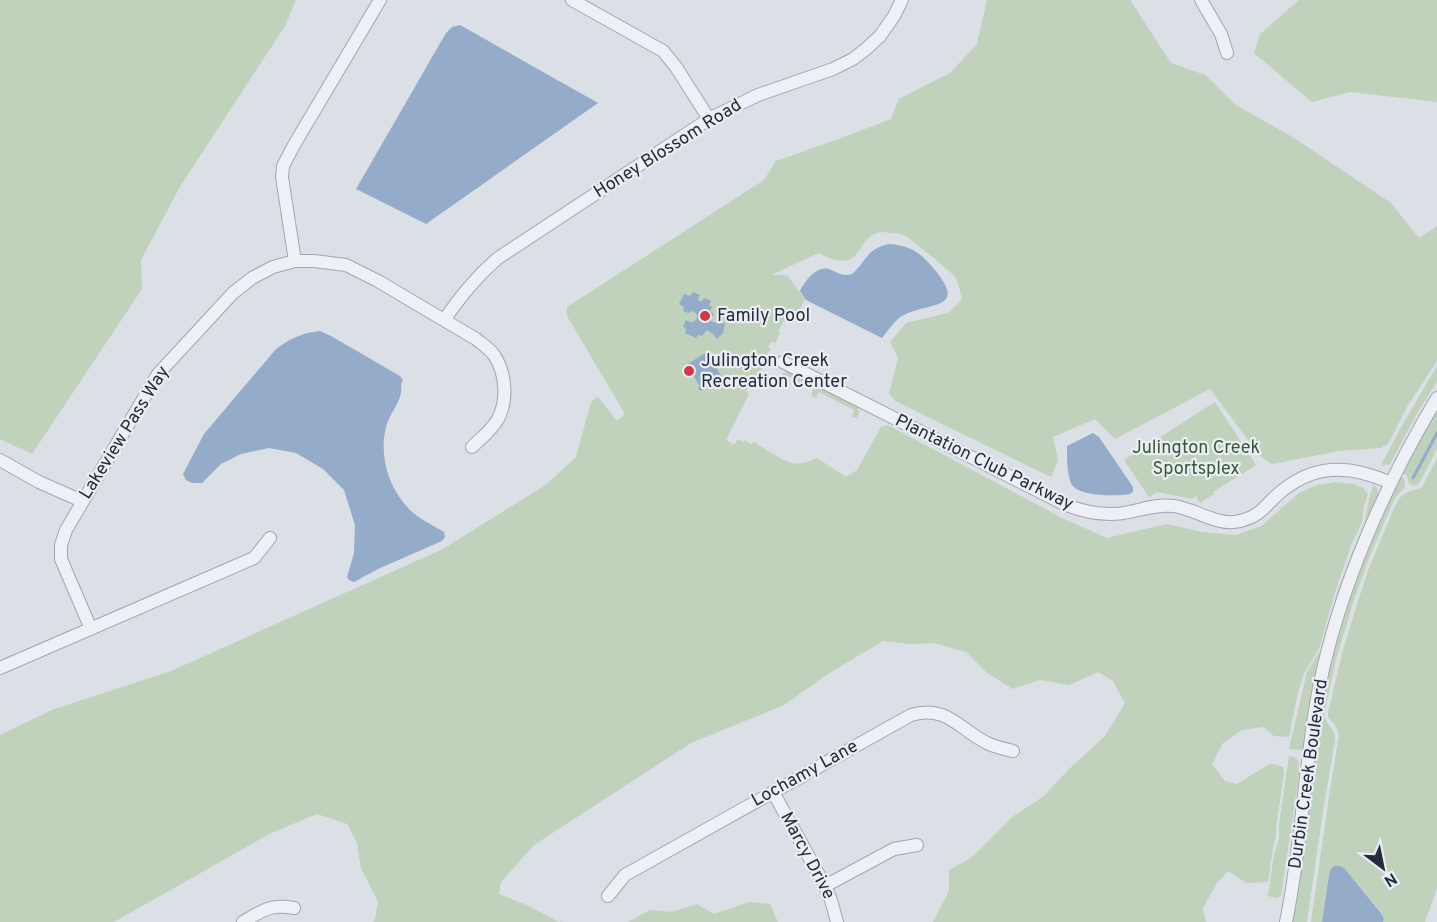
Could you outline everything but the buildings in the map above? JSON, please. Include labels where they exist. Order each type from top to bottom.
[{"type":"street","points":[[295,261],[282,177],[283,166],[380,0]]},
{"type":"street","points":[[572,0],[663,51],[676,67],[709,119]]},
{"type":"street","name":"Honey Blossom Road","points":[[444,320],[464,292],[498,258],[709,119],[758,95],[833,69],[853,59],[880,36],[902,0]]},
{"type":"street","points":[[1201,0],[1221,34],[1227,53]]},
{"type":"street","name":"Lakeview Pass Way","points":[[90,628],[60,553],[62,538],[158,374],[232,293],[252,278],[273,267],[295,261],[346,265],[378,280],[476,339],[494,355],[505,388],[504,404],[490,429],[472,447]]},
{"type":"street","name":"Plantation Club Parkway","points":[[783,362],[1066,505],[1088,512],[1116,514],[1170,506],[1184,508],[1218,520],[1236,522],[1256,515],[1289,485],[1304,476],[1319,471],[1352,470],[1391,483]]},
{"type":"street","name":"Durbin Creek Boulevard","points":[[1286,922],[1295,872],[1308,756],[1320,686],[1330,646],[1368,536],[1412,441],[1437,398]]},
{"type":"street","points":[[0,460],[39,482],[82,501]]},
{"type":"street","points":[[0,668],[254,558],[270,538]]},
{"type":"street","name":"Lochamy Lane","points":[[608,896],[625,875],[911,715],[921,712],[939,714],[989,744],[1012,751]]},
{"type":"street","name":"Marcy Drive","points":[[773,792],[825,886],[837,922]]},
{"type":"street","points":[[825,886],[894,849],[917,845]]},
{"type":"street","points":[[243,922],[266,908],[280,906],[294,908]]},
{"type":"green space","points":[[0,0],[296,0],[285,26],[181,185],[141,260],[142,289],[32,454],[0,439]]},
{"type":"green space","points":[[987,0],[1130,0],[1171,63],[1205,75],[1236,105],[1294,138],[1391,203],[1419,238],[1437,226],[1437,361],[1408,405],[1388,444],[1381,448],[1339,451],[1272,464],[1260,456],[1210,389],[1115,439],[1095,419],[1053,437],[1058,460],[1051,477],[897,402],[889,394],[898,358],[890,342],[906,323],[948,313],[962,299],[956,279],[939,262],[904,235],[881,232],[866,241],[857,254],[844,261],[818,253],[772,275],[787,275],[805,299],[796,317],[788,313],[775,343],[771,342],[768,347],[771,348],[759,365],[763,367],[758,378],[753,376],[746,392],[749,394],[726,440],[734,445],[738,439],[751,444],[754,442],[778,457],[793,463],[802,463],[817,458],[846,477],[857,470],[881,427],[888,425],[1064,519],[1107,538],[1167,524],[1202,532],[1236,535],[1261,526],[1299,493],[1317,485],[1336,482],[1354,484],[1363,488],[1368,494],[1362,522],[1336,589],[1319,649],[1304,673],[1289,737],[1274,736],[1263,727],[1242,730],[1223,743],[1212,764],[1225,781],[1237,784],[1271,763],[1283,767],[1276,837],[1268,882],[1246,883],[1228,871],[1216,884],[1203,908],[1206,922],[933,922],[949,891],[949,870],[971,858],[1012,817],[1044,796],[1105,736],[1125,703],[1113,681],[1098,672],[1069,685],[1039,680],[1013,689],[987,673],[966,652],[934,643],[910,644],[883,641],[831,672],[784,705],[691,743],[534,845],[501,882],[499,894],[557,921],[565,922],[373,922],[378,902],[361,868],[357,843],[347,824],[317,814],[269,834],[114,922],[0,922],[0,735],[52,710],[171,671],[443,549],[547,484],[576,457],[591,402],[598,397],[617,421],[625,414],[567,316],[567,307],[764,180],[776,161],[891,119],[899,99],[950,73],[977,44]]},
{"type":"green space","points":[[1299,0],[1437,0],[1437,102],[1350,92],[1312,102],[1254,53],[1260,34]]},
{"type":"green space","points":[[1437,366],[1437,381],[1391,462],[1389,465],[1382,466],[1401,427]]},
{"type":"green space","points":[[787,371],[858,406],[859,415],[856,418],[852,417],[854,410],[819,392],[816,398],[811,396],[813,389],[788,376],[784,382],[781,381],[781,375]]},
{"type":"green space","name":"Julington Creek Sportsplex","points":[[1215,402],[1256,465],[1213,492],[1214,494],[1200,503],[1196,496],[1192,499],[1157,492],[1149,497],[1124,460]]},
{"type":"green space","points":[[1437,408],[1437,449],[1420,482],[1416,486],[1409,484],[1407,476],[1402,472]]},
{"type":"green space","points":[[1437,458],[1437,888],[1425,922],[1383,922],[1381,912],[1344,868],[1329,875],[1322,922],[1311,922],[1339,735],[1328,713],[1342,654],[1369,568],[1395,506],[1404,494],[1422,487]]},
{"type":"green space","points":[[1400,476],[1404,478],[1404,488],[1395,498],[1369,558],[1336,659],[1324,715],[1334,733],[1335,740],[1307,922],[1291,922],[1324,690],[1361,565]]},
{"type":"green space","points":[[1373,484],[1379,495],[1306,728],[1303,750],[1289,749],[1307,672],[1320,651],[1337,593],[1365,522]]},
{"type":"green space","points":[[1289,756],[1297,759],[1300,768],[1281,896],[1276,898],[1268,896],[1279,838]]},
{"type":"green space","points":[[749,902],[770,904],[778,922],[628,922],[650,910],[672,912],[697,904],[714,914]]},
{"type":"water","points":[[460,25],[598,103],[426,224],[356,189],[446,33],[452,27]]},
{"type":"water","points":[[889,244],[910,249],[925,259],[935,270],[948,292],[941,303],[901,317],[882,338],[806,300],[800,291],[815,272],[829,269],[842,275],[852,274],[871,252]]},
{"type":"water","name":"Family Pool","points":[[693,292],[700,295],[699,301],[704,298],[711,301],[710,311],[714,314],[711,321],[718,324],[725,323],[723,333],[717,339],[707,330],[702,336],[698,335],[696,338],[685,333],[686,329],[683,326],[686,320],[694,322],[697,315],[693,311],[688,313],[683,311],[684,307],[679,304],[684,294],[690,296]]},
{"type":"water","points":[[320,331],[400,376],[403,380],[400,397],[389,418],[384,438],[387,471],[396,491],[409,509],[444,532],[445,537],[442,541],[354,582],[347,577],[354,553],[355,525],[344,490],[323,469],[296,453],[269,448],[241,454],[221,464],[202,483],[192,483],[186,480],[183,474],[204,434],[276,349],[297,337]]},
{"type":"water","points":[[707,352],[722,377],[700,391],[698,387],[700,386],[686,365]]},
{"type":"water","points":[[1093,433],[1099,437],[1133,487],[1133,492],[1130,494],[1092,494],[1078,490],[1071,483],[1067,446]]},
{"type":"water","points":[[1334,866],[1344,868],[1381,913],[1383,922],[1322,922],[1329,875]]},
{"type":"waterway","points":[[1413,478],[1437,433]]},
{"type":"place","name":"Family Pool","points":[[705,316]]},
{"type":"place","name":"Julington Creek Recreation Center","points":[[689,371]]}]
